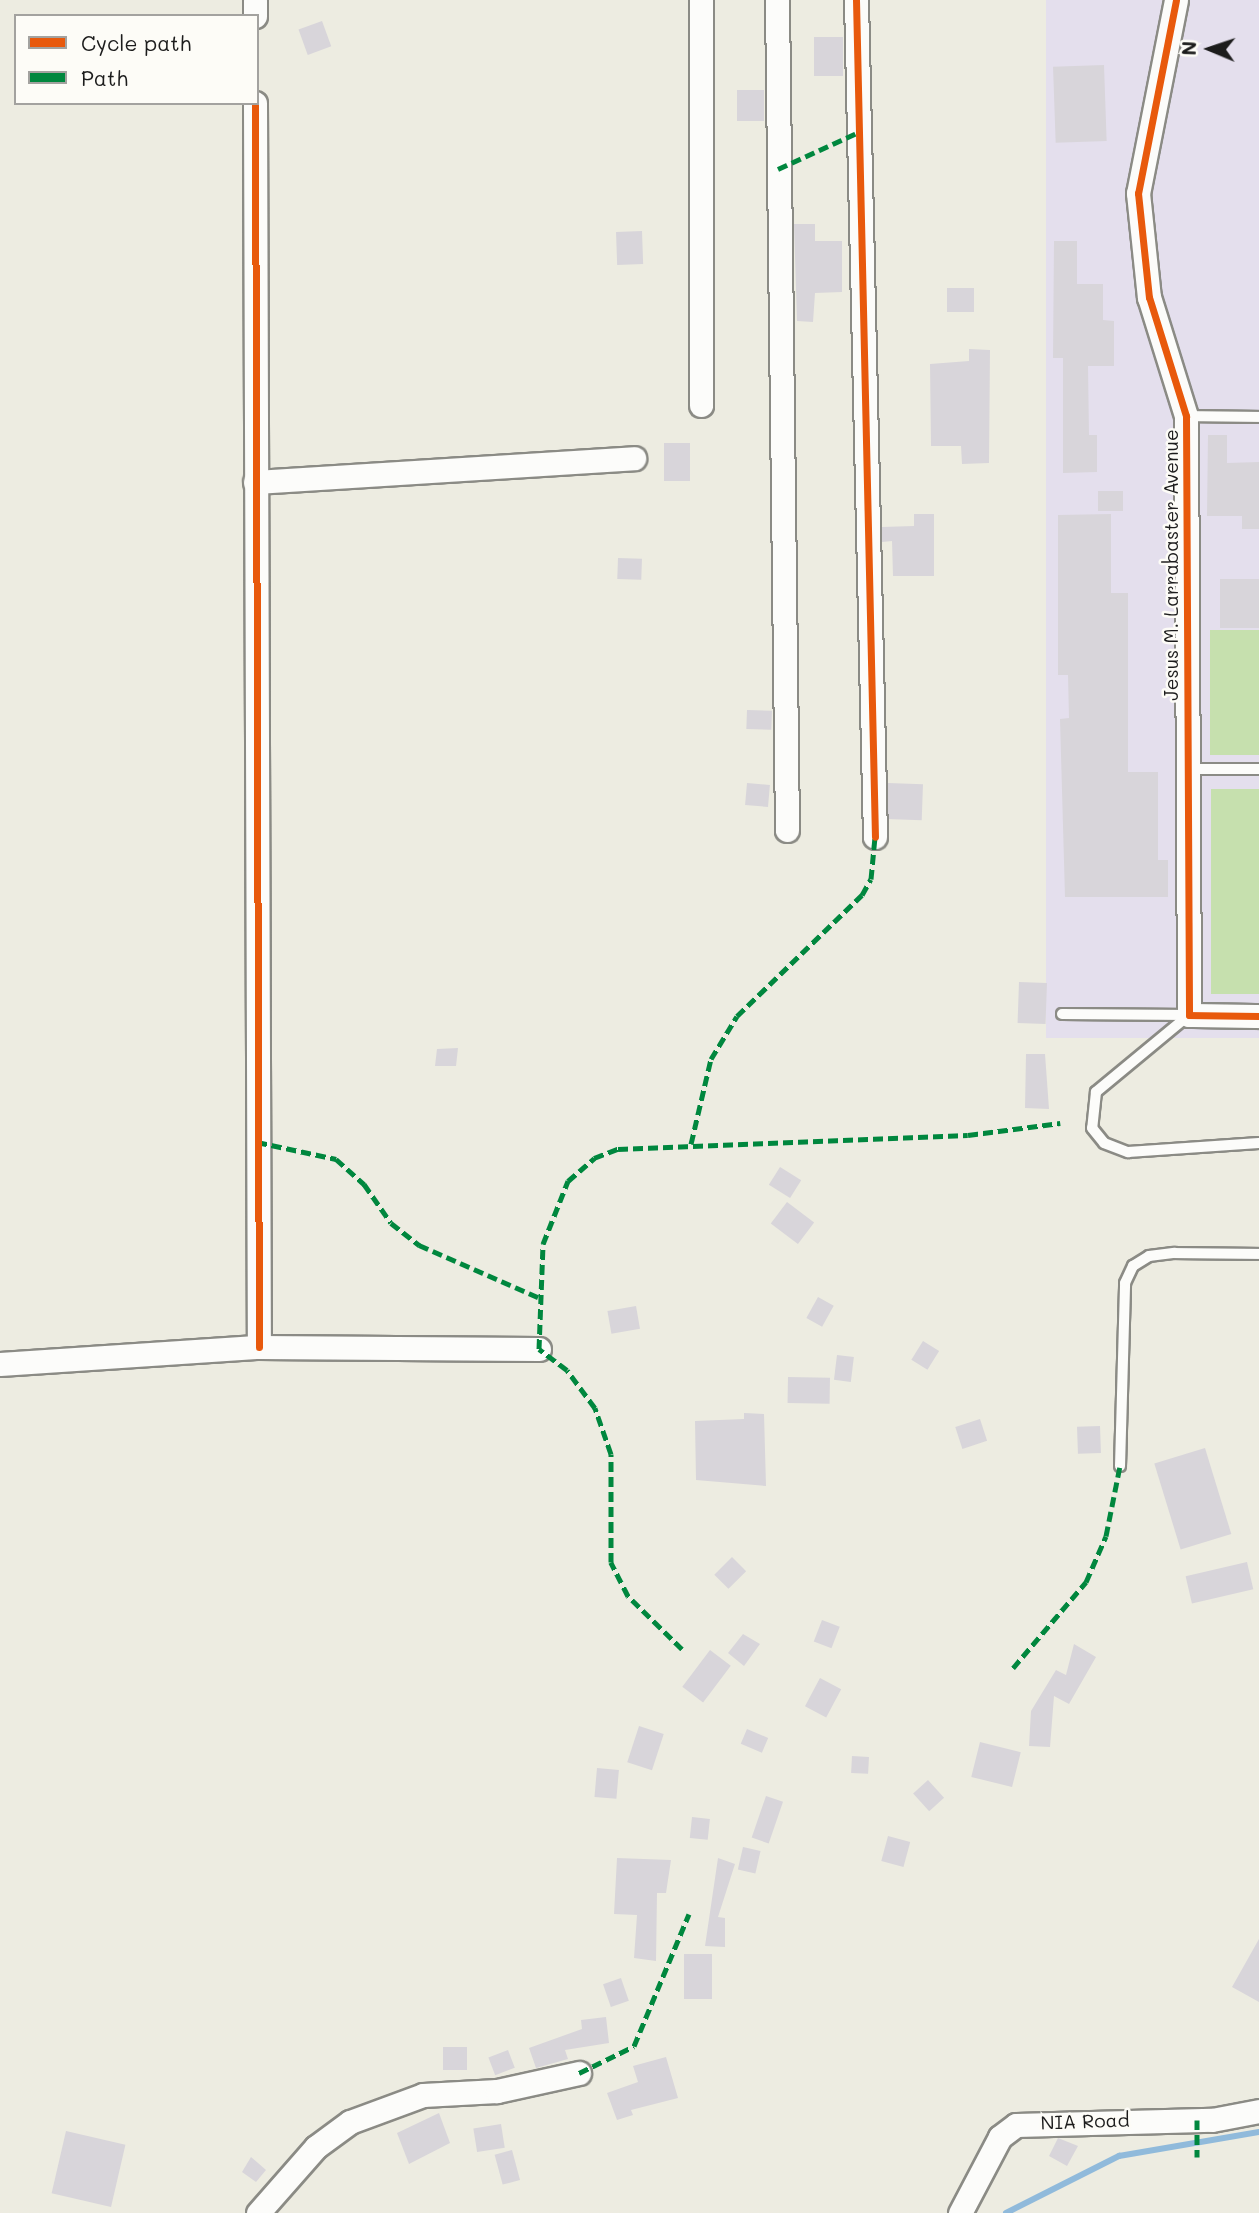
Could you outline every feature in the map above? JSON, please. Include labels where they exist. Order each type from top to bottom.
[{"type":"street","points":[[701,0],[701,405]]},
{"type":"street","points":[[777,0],[787,830]]},
{"type":"street","points":[[856,0],[875,836]]},
{"type":"street","name":"Jesus M. Larrabaster Avenue","points":[[1176,0],[1138,193],[1149,297],[1186,416],[1189,1015]]},
{"type":"street","points":[[255,105],[259,1347]]},
{"type":"street","points":[[255,482],[634,458]]},
{"type":"street","points":[[1189,1015],[1259,1016]]},
{"type":"street","points":[[0,1364],[259,1347],[539,1349]]},
{"type":"street","points":[[258,2213],[316,2147],[350,2122],[423,2095],[497,2091],[579,2073]]},
{"type":"street","name":"NIA Road","points":[[960,2213],[1000,2137],[1016,2125],[1212,2120],[1259,2111]]},
{"type":"lane","points":[[1186,416],[1259,417]]},
{"type":"lane","points":[[1188,769],[1259,769]]},
{"type":"lane","points":[[1062,1014],[1189,1015]]},
{"type":"lane","points":[[1189,1015],[1096,1092],[1092,1128],[1104,1143],[1128,1152],[1259,1143]]},
{"type":"lane","points":[[1120,1466],[1125,1283],[1133,1266],[1149,1256],[1175,1253],[1259,1254]]},
{"type":"shaded area","points":[[1046,0],[1259,0],[1259,1038],[1046,1038]]},
{"type":"green space","points":[[1210,630],[1259,630],[1259,755],[1210,755]]},
{"type":"green space","points":[[1211,789],[1259,789],[1259,994],[1211,994]]},
{"type":"building","points":[[322,21],[331,46],[308,55],[299,30]]},
{"type":"building","points":[[814,37],[843,37],[843,76],[814,76]]},
{"type":"building","points":[[1104,65],[1107,141],[1056,143],[1053,67]]},
{"type":"building","points":[[737,90],[764,90],[764,121],[737,121]]},
{"type":"building","points":[[794,224],[815,224],[815,241],[842,241],[842,292],[815,293],[813,322],[797,321]]},
{"type":"building","points":[[642,231],[643,264],[617,265],[616,232]]},
{"type":"building","points":[[1054,241],[1077,241],[1077,284],[1103,284],[1103,320],[1114,321],[1114,366],[1088,366],[1089,435],[1097,435],[1097,472],[1063,473],[1063,358],[1053,358]]},
{"type":"building","points":[[947,288],[974,288],[974,312],[947,312]]},
{"type":"building","points":[[969,349],[990,350],[989,463],[962,464],[961,446],[931,446],[930,364],[969,361]]},
{"type":"building","points":[[1208,435],[1227,435],[1227,463],[1259,462],[1259,529],[1242,529],[1242,516],[1207,516]]},
{"type":"building","points":[[664,443],[690,443],[690,481],[664,481]]},
{"type":"building","points":[[1098,491],[1123,491],[1123,511],[1098,511]]},
{"type":"building","points":[[914,514],[934,514],[934,576],[893,576],[892,541],[882,542],[882,527],[914,526]]},
{"type":"building","points":[[1111,514],[1111,593],[1128,593],[1128,772],[1158,772],[1158,860],[1168,860],[1168,897],[1065,897],[1060,719],[1069,718],[1068,675],[1058,675],[1058,515]]},
{"type":"building","points":[[618,558],[642,559],[641,580],[617,579]]},
{"type":"building","points":[[1220,579],[1259,579],[1259,628],[1220,628]]},
{"type":"building","points":[[747,710],[772,711],[771,730],[746,729]]},
{"type":"building","points":[[747,783],[770,785],[768,807],[745,805]]},
{"type":"building","points":[[888,783],[923,784],[922,820],[887,819]]},
{"type":"building","points":[[1019,982],[1047,983],[1046,1024],[1018,1023]]},
{"type":"building","points":[[458,1048],[456,1066],[435,1066],[437,1049]]},
{"type":"building","points":[[1026,1054],[1045,1054],[1049,1109],[1025,1108]]},
{"type":"building","points":[[780,1167],[801,1180],[790,1198],[769,1185]]},
{"type":"building","points":[[787,1202],[814,1222],[798,1244],[771,1224]]},
{"type":"building","points":[[818,1297],[834,1306],[822,1327],[806,1318]]},
{"type":"building","points":[[636,1306],[640,1329],[611,1334],[607,1311]]},
{"type":"building","points":[[923,1341],[939,1351],[927,1370],[911,1360]]},
{"type":"building","points":[[837,1355],[854,1357],[851,1382],[834,1380]]},
{"type":"building","points":[[788,1377],[830,1378],[830,1404],[788,1403]]},
{"type":"building","points":[[744,1413],[764,1414],[766,1486],[696,1480],[695,1421],[744,1419]]},
{"type":"building","points":[[980,1419],[987,1441],[962,1449],[955,1427]]},
{"type":"building","points":[[1100,1426],[1101,1453],[1078,1454],[1077,1427]]},
{"type":"building","points":[[1205,1448],[1231,1534],[1181,1550],[1154,1463]]},
{"type":"building","points":[[732,1557],[746,1571],[728,1589],[714,1575]]},
{"type":"building","points":[[1247,1562],[1253,1589],[1192,1603],[1186,1576]]},
{"type":"building","points":[[822,1620],[840,1627],[831,1648],[814,1641]]},
{"type":"building","points":[[743,1634],[760,1644],[744,1666],[728,1653]]},
{"type":"building","points":[[1074,1644],[1096,1657],[1069,1704],[1054,1696],[1050,1747],[1029,1746],[1031,1711],[1056,1670],[1066,1675]]},
{"type":"building","points":[[710,1650],[731,1666],[703,1702],[682,1687]]},
{"type":"building","points":[[820,1678],[841,1689],[826,1718],[805,1706]]},
{"type":"building","points":[[639,1726],[664,1734],[652,1770],[627,1762]]},
{"type":"building","points":[[747,1729],[768,1738],[762,1753],[741,1744]]},
{"type":"building","points":[[980,1742],[1021,1752],[1012,1787],[971,1777]]},
{"type":"building","points":[[852,1756],[869,1757],[868,1774],[851,1773]]},
{"type":"building","points":[[597,1768],[619,1770],[616,1799],[594,1797]]},
{"type":"building","points":[[928,1780],[944,1798],[929,1811],[913,1793]]},
{"type":"building","points":[[766,1796],[783,1802],[769,1843],[752,1838]]},
{"type":"building","points":[[692,1817],[710,1819],[708,1840],[690,1838]]},
{"type":"building","points":[[888,1836],[910,1842],[903,1867],[881,1861]]},
{"type":"building","points":[[743,1847],[761,1851],[755,1873],[738,1869]]},
{"type":"building","points":[[617,1858],[671,1860],[666,1893],[657,1893],[656,1961],[634,1958],[637,1915],[614,1914]]},
{"type":"building","points":[[718,1858],[735,1864],[718,1917],[725,1918],[725,1947],[705,1946]]},
{"type":"building","points":[[1259,1939],[1259,2002],[1232,1987]]},
{"type":"building","points":[[684,1954],[712,1954],[712,1999],[684,1999]]},
{"type":"building","points":[[621,1978],[629,2001],[611,2007],[603,1984]]},
{"type":"building","points":[[606,2017],[609,2043],[565,2050],[568,2059],[536,2068],[529,2048],[582,2029],[581,2020]]},
{"type":"building","points":[[443,2047],[467,2047],[467,2070],[443,2070]]},
{"type":"building","points":[[508,2050],[515,2068],[495,2075],[488,2058]]},
{"type":"building","points":[[666,2057],[678,2098],[631,2110],[633,2115],[617,2120],[607,2093],[638,2082],[633,2066]]},
{"type":"building","points":[[439,2113],[450,2143],[409,2164],[397,2133]]},
{"type":"building","points":[[501,2124],[505,2148],[477,2152],[473,2128]]},
{"type":"building","points":[[66,2131],[125,2145],[111,2207],[52,2193]]},
{"type":"building","points":[[1058,2138],[1078,2146],[1067,2166],[1049,2156]]},
{"type":"building","points":[[512,2150],[520,2180],[503,2185],[495,2155]]},
{"type":"building","points":[[251,2157],[266,2170],[256,2182],[242,2172]]},
{"type":"waterway","points":[[1006,2213],[1119,2156],[1259,2132]]},
{"type":"marked path","points":[[778,169],[859,132]]},
{"type":"marked path","points":[[691,1144],[711,1059],[737,1016],[862,895],[871,879],[875,837]]},
{"type":"marked path","points":[[682,1649],[628,1596],[611,1562],[611,1454],[595,1408],[567,1370],[539,1349],[543,1244],[568,1181],[594,1158],[618,1149],[968,1135],[1060,1123]]},
{"type":"marked path","points":[[257,1142],[336,1159],[364,1184],[391,1223],[419,1245],[540,1298]]},
{"type":"marked path","points":[[1013,1668],[1086,1582],[1106,1536],[1120,1466]]},
{"type":"marked path","points":[[579,2073],[634,2046],[689,1914]]},
{"type":"marked path","points":[[1197,2120],[1197,2157]]},
{"type":"cycle path","points":[[856,0],[875,837]]},
{"type":"cycle path","points":[[1176,0],[1138,193],[1149,297],[1186,416],[1189,1015],[1259,1016]]},
{"type":"cycle path","points":[[255,105],[259,1347]]}]
